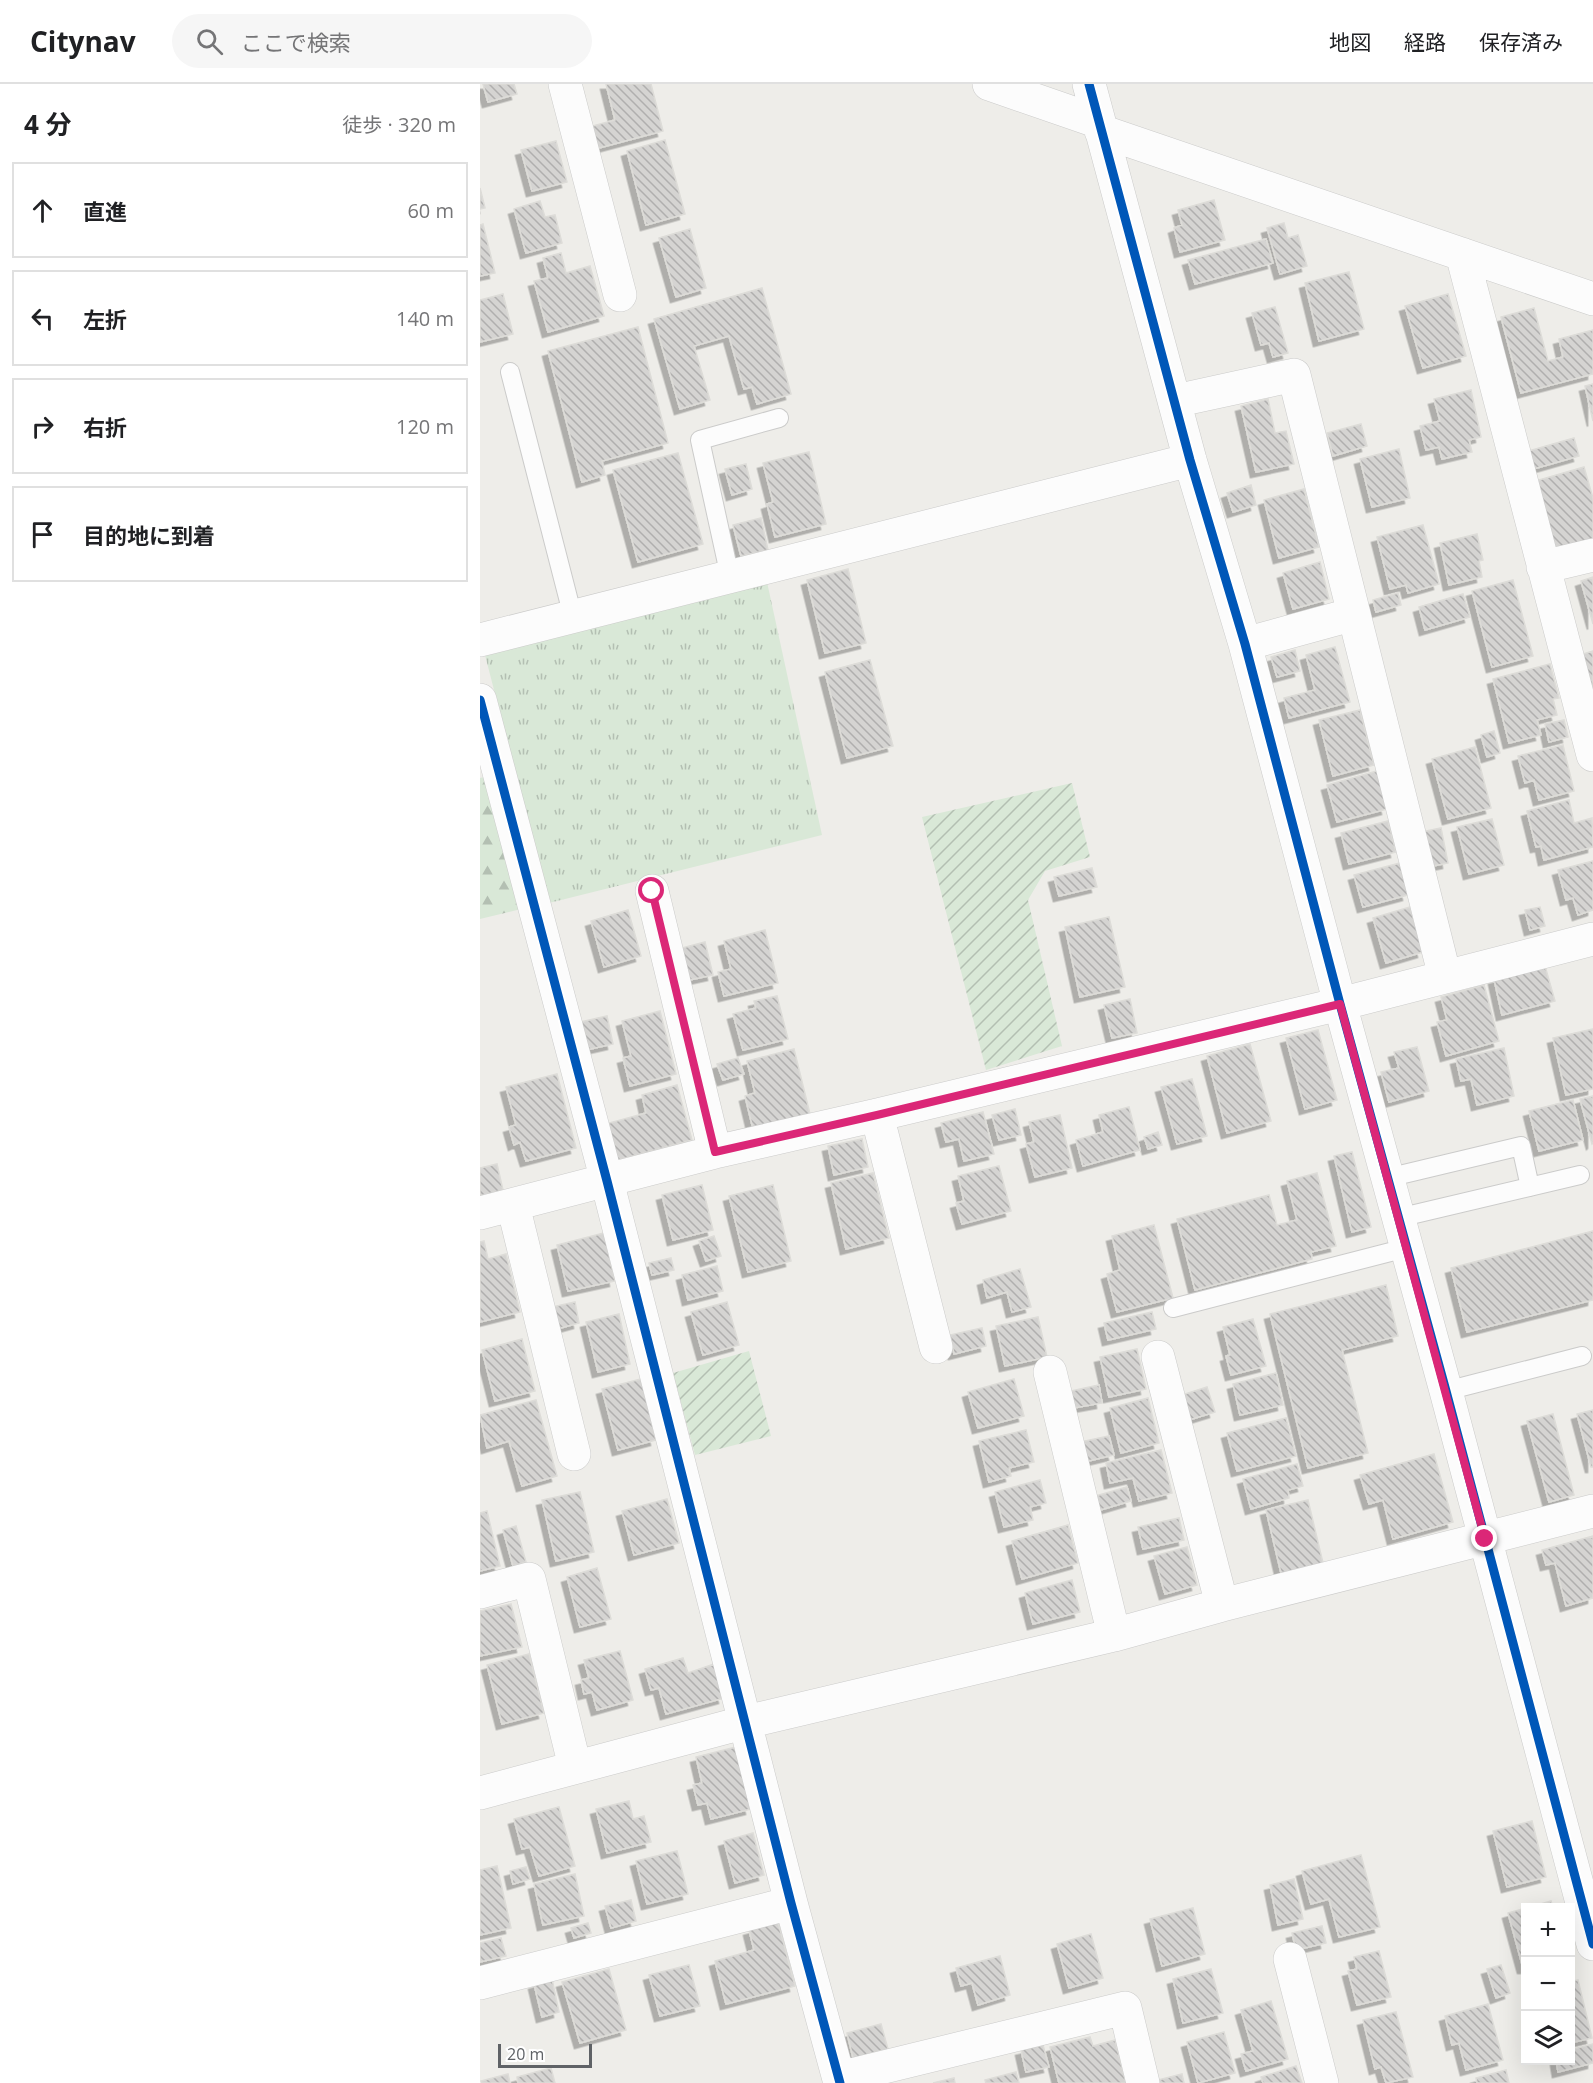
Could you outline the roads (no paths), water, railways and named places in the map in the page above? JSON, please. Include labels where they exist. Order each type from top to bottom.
[{"type":"street","points":[[565,84],[620,296]]},
{"type":"street","points":[[989,84],[1100,126],[1593,299]]},
{"type":"street","points":[[1089,84],[1190,460],[1245,644],[1593,1944]]},
{"type":"street","points":[[1462,254],[1593,755]]},
{"type":"street","points":[[1175,401],[1294,375],[1445,977]]},
{"type":"street","points":[[480,640],[1190,460]]},
{"type":"street","points":[[1543,567],[1593,555]]},
{"type":"street","points":[[1245,644],[1354,614]]},
{"type":"street","points":[[480,700],[607,1180],[791,1903],[840,2081],[1125,2008],[1143,2083]]},
{"type":"street","points":[[652,891],[715,1152]]},
{"type":"street","points":[[480,1213],[715,1152],[1340,1004],[1593,939]]},
{"type":"street","points":[[877,1115],[936,1347]]},
{"type":"street","points":[[513,1205],[574,1454]]},
{"type":"street","points":[[1158,1357],[1222,1605]]},
{"type":"street","points":[[1050,1372],[1114,1635]]},
{"type":"street","points":[[480,1793],[746,1722],[1114,1635],[1222,1605],[1593,1511]]},
{"type":"street","points":[[480,1592],[529,1580],[575,1767]]},
{"type":"street","points":[[480,1983],[791,1903]]},
{"type":"street","points":[[1290,1959],[1322,2083]]},
{"type":"lane","points":[[510,372],[573,617]]},
{"type":"lane","points":[[730,577],[700,440],[779,418]]},
{"type":"lane","points":[[1387,1178],[1521,1146],[1530,1187]]},
{"type":"lane","points":[[1173,1308],[1402,1233],[1530,1187],[1580,1175]]},
{"type":"lane","points":[[1446,1391],[1582,1356]]}]
